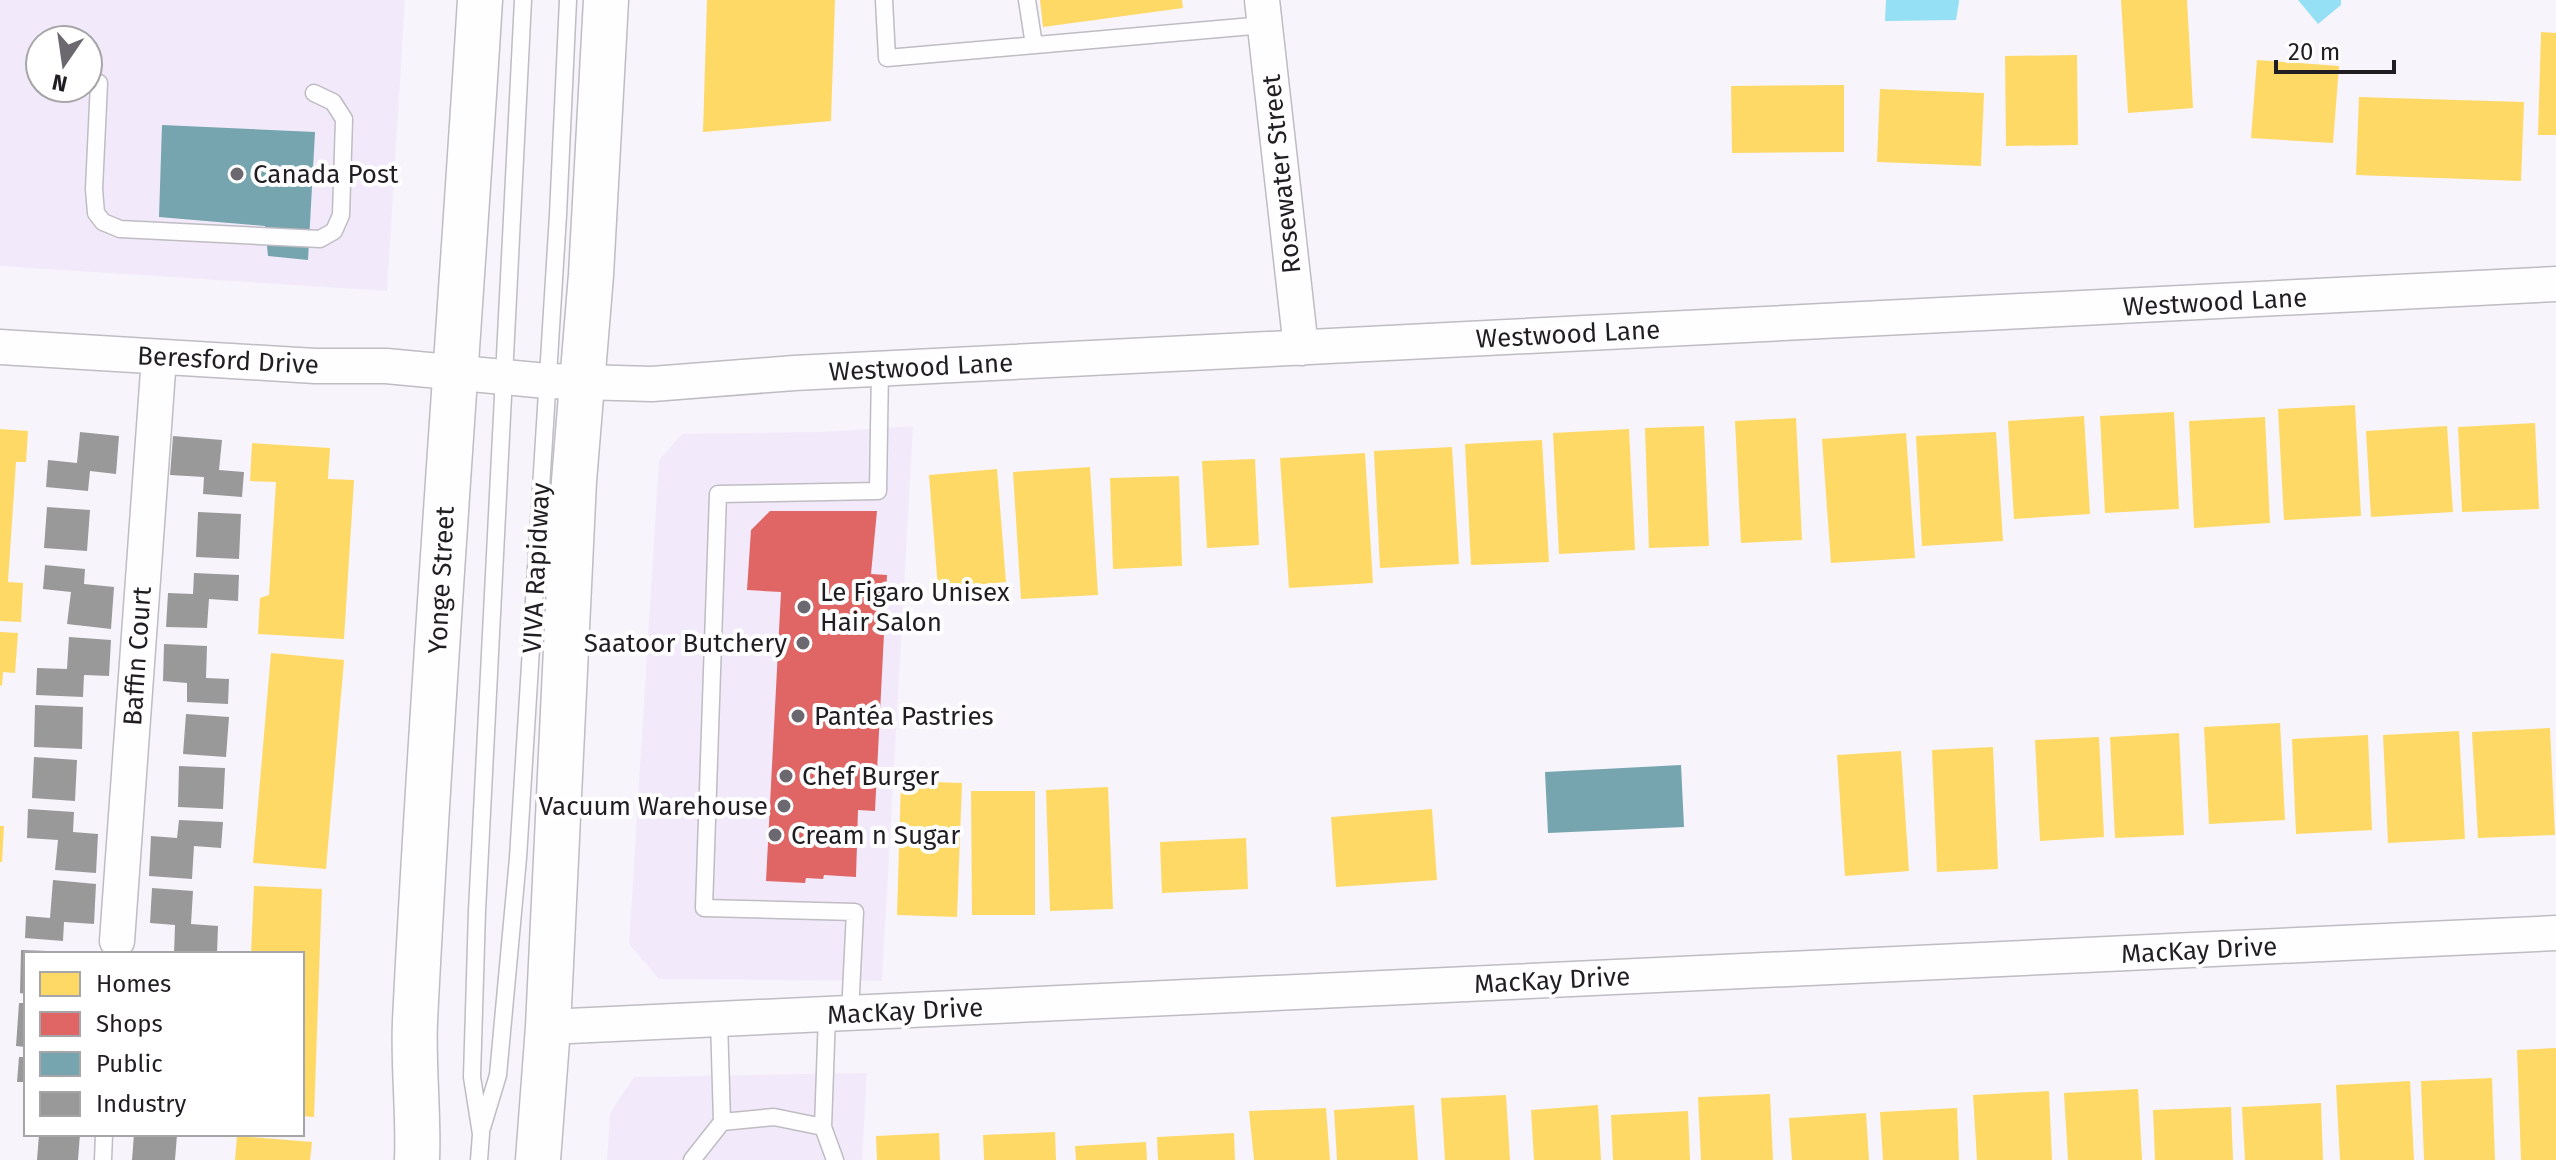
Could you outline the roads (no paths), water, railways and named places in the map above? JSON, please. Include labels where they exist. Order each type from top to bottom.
[{"type":"main road","name":"Yonge Street","points":[[417,1160],[415,1026],[447,472],[480,0]]},
{"type":"main road","points":[[538,1160],[548,1027],[574,481],[564,381],[591,275],[606,0]]},
{"type":"street","name":"Rosewater Street","points":[[1263,12],[1301,348]]},
{"type":"street","name":"Westwood Lane","points":[[503,378],[652,384],[880,369],[2556,284]]},
{"type":"street","name":"Beresford Drive","points":[[0,347],[315,366],[386,366],[503,378]]},
{"type":"street","name":"Baffin Court","points":[[116,948],[159,357]]},
{"type":"street","name":"MacKay Drive","points":[[548,1027],[2556,933]]},
{"type":"lane","name":"VIVA Rapidway","points":[[481,1134],[472,1077],[477,911],[523,0]]},
{"type":"lane","name":"VIVA Rapidway","points":[[479,1160],[481,1134],[498,1075],[564,381],[558,215],[568,0]]},
{"type":"lane","points":[[884,0],[887,58],[1034,45],[1263,12]]},
{"type":"lane","points":[[1027,0],[1034,45]]},
{"type":"lane","points":[[98,104],[94,189],[96,213],[103,222],[120,229],[320,239],[334,231],[341,215],[344,119],[333,102],[314,93]]},
{"type":"lane","points":[[835,1160],[823,1127],[855,912],[704,908],[718,494],[878,491],[880,369]]},
{"type":"lane","points":[[692,1160],[722,1122],[719,1020]]},
{"type":"lane","points":[[722,1122],[774,1117],[823,1127]]},
{"type":"lane","points":[[103,1160],[104,1136]]},
{"type":"water","points":[[1886,0],[1959,2],[1956,20],[1885,21]]},
{"type":"water","points":[[2298,0],[2341,0],[2341,5],[2318,24]]},
{"type":"place","name":"Canada Post","points":[[237,174]]},
{"type":"place","name":"Le Figaro Unisex Hair Salon","points":[[804,607]]},
{"type":"place","name":"Saatoor Butchery","points":[[803,643]]},
{"type":"place","name":"Pantéa Pastries","points":[[798,716]]},
{"type":"place","name":"Chef Burger","points":[[786,776]]},
{"type":"place","name":"Vacuum Warehouse","points":[[784,806]]},
{"type":"place","name":"Cream n Sugar","points":[[775,835]]}]
